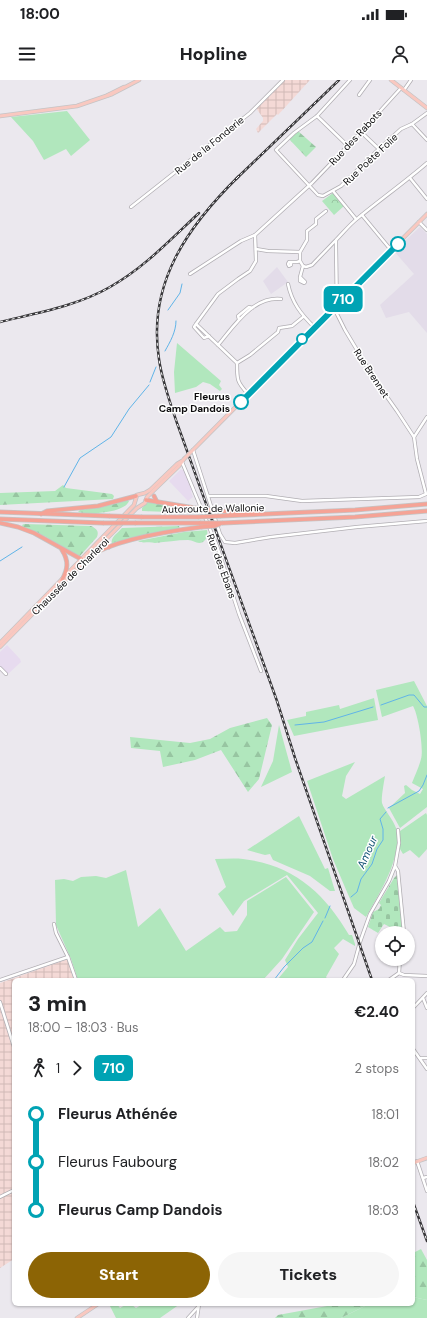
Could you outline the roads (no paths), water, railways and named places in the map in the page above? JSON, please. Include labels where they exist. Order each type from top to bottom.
[{"type":"highway","points":[[38,515],[47,511],[104,505],[136,496]]},
{"type":"highway","points":[[154,496],[158,503]]},
{"type":"highway","points":[[146,500],[195,508],[251,512],[261,515]]},
{"type":"highway","name":"Autoroute de Wallonie","points":[[0,512],[38,515],[198,517],[355,510],[427,504]]},
{"type":"highway","name":"Autoroute de Wallonie","points":[[0,519],[215,526],[223,523],[355,517],[427,511]]},
{"type":"highway","points":[[0,523],[18,527],[34,533],[81,559]]},
{"type":"highway","points":[[89,557],[110,547],[201,525]]},
{"type":"highway","points":[[104,543],[106,546],[110,547]]},
{"type":"highway","points":[[60,548],[65,556],[67,565],[67,570],[62,580]]},
{"type":"main road","points":[[0,116],[76,106],[122,90],[139,80]]},
{"type":"main road","points":[[391,80],[427,108]]},
{"type":"main road","points":[[165,480],[149,496],[144,504],[140,505],[136,502],[136,496],[138,494],[142,494],[150,490],[171,472],[427,214]]},
{"type":"main road","points":[[154,496],[154,493],[171,472]]},
{"type":"main road","points":[[142,494],[145,496],[146,500]]},
{"type":"main road","name":"Chaussée de Charleroi","points":[[0,643],[134,506],[136,502]]},
{"type":"main road","name":"Chaussée de Charleroi","points":[[0,647],[140,505]]},
{"type":"main road","points":[[104,536],[104,543]]},
{"type":"main road","points":[[81,559],[89,557]]},
{"type":"main road","points":[[415,1162],[427,1158]]},
{"type":"main road","points":[[77,1318],[95,1306]]},
{"type":"street","name":"Rue de la Fonderie","points":[[131,207],[250,112],[283,80]]},
{"type":"street","points":[[350,80],[317,116],[294,133],[276,150],[308,186],[320,196],[333,191],[356,219]]},
{"type":"street","points":[[359,95],[370,80]]},
{"type":"street","name":"Rue des Rabots","points":[[190,274],[241,241],[254,235],[308,186],[411,80]]},
{"type":"street","name":"Rue Poète Folie","points":[[333,191],[341,186],[401,129],[412,124],[427,113]]},
{"type":"street","points":[[317,116],[348,146]]},
{"type":"street","points":[[412,124],[427,140]]},
{"type":"street","points":[[361,132],[379,149]]},
{"type":"street","points":[[303,266],[306,267],[312,265],[356,219],[388,193],[410,178],[427,163]]},
{"type":"street","points":[[410,178],[427,199]]},
{"type":"street","points":[[300,277],[303,266],[300,261],[300,252],[307,240],[308,231],[316,224],[316,218],[326,210]]},
{"type":"street","points":[[362,215],[391,250]]},
{"type":"street","points":[[419,222],[427,230]]},
{"type":"street","points":[[248,394],[239,384],[237,377],[237,363],[196,324],[218,294],[250,271],[256,261],[254,235]]},
{"type":"street","name":"Rue Brennet","points":[[336,240],[337,314],[375,380],[414,437]]},
{"type":"street","points":[[256,249],[300,252]]},
{"type":"street","points":[[292,262],[300,261]]},
{"type":"street","points":[[288,284],[291,298],[304,317],[314,327]]},
{"type":"street","points":[[218,345],[239,319],[238,316],[249,307],[252,308],[266,299],[281,299]]},
{"type":"street","points":[[237,363],[250,355],[278,332],[279,328],[287,328],[292,326],[304,317]]},
{"type":"street","points":[[208,496],[266,496],[287,500],[318,501],[422,496],[426,494],[417,459],[414,437],[427,417]]},
{"type":"street","points":[[192,451],[221,536],[225,542],[231,543],[357,527],[427,521]]},
{"type":"street","name":"Rue des Ebans","points":[[183,460],[217,546],[239,614],[261,671]]},
{"type":"street","points":[[0,668],[6,674]]},
{"type":"street","points":[[344,978],[354,964],[370,914],[389,881],[395,866],[399,843],[398,830]]},
{"type":"street","points":[[395,866],[398,871],[403,926]]},
{"type":"street","points":[[54,924],[56,933],[68,957],[75,978]]},
{"type":"street","points":[[0,980],[68,957]]},
{"type":"street","points":[[399,973],[400,966]]},
{"type":"street","points":[[399,973],[404,975],[427,976]]},
{"type":"street","points":[[392,978],[399,973]]},
{"type":"street","points":[[415,1006],[427,993]]},
{"type":"street","points":[[423,998],[427,1008]]},
{"type":"street","points":[[0,1002],[12,1041]]},
{"type":"street","points":[[415,1054],[420,1058],[427,1069]]},
{"type":"street","points":[[420,1058],[427,1058]]},
{"type":"street","points":[[418,1161],[427,1191]]},
{"type":"street","points":[[423,1178],[427,1177]]},
{"type":"street","points":[[0,1197],[12,1191]]},
{"type":"street","points":[[188,1318],[199,1306]]},
{"type":"street","points":[[197,1318],[199,1306]]},
{"type":"waterway","points":[[168,310],[180,293],[182,284]]},
{"type":"waterway","points":[[165,351],[174,333],[176,321]]},
{"type":"waterway","points":[[150,382],[156,367]]},
{"type":"waterway","points":[[64,487],[80,458],[111,437],[129,409],[149,385]]},
{"type":"waterway","points":[[0,561],[22,547]]},
{"type":"waterway","points":[[381,705],[409,695],[414,695],[424,707],[427,707]]},
{"type":"waterway","points":[[295,725],[324,722],[373,707]]},
{"type":"waterway","name":"Amour","points":[[388,808],[419,791],[427,775]]},
{"type":"waterway","name":"Amour","points":[[351,897],[357,892],[361,879],[372,864],[377,849],[383,840],[383,829],[380,819],[386,812]]},
{"type":"waterway","name":"Amour","points":[[325,918],[330,906]]},
{"type":"waterway","name":"Amour","points":[[276,978],[303,948],[312,942],[323,921]]},
{"type":"railway","points":[[236,179],[339,80]]},
{"type":"railway","points":[[239,176],[203,215],[175,258],[159,305],[157,331],[160,367],[166,391],[177,423],[277,701],[295,758],[371,978]]},
{"type":"railway","points":[[0,322],[70,304],[97,294],[110,287],[146,262],[199,213]]},
{"type":"railway","points":[[415,1208],[427,1241]]},
{"type":"place","name":"Fleurus Camp Dandois","points":[[241,402]]}]
